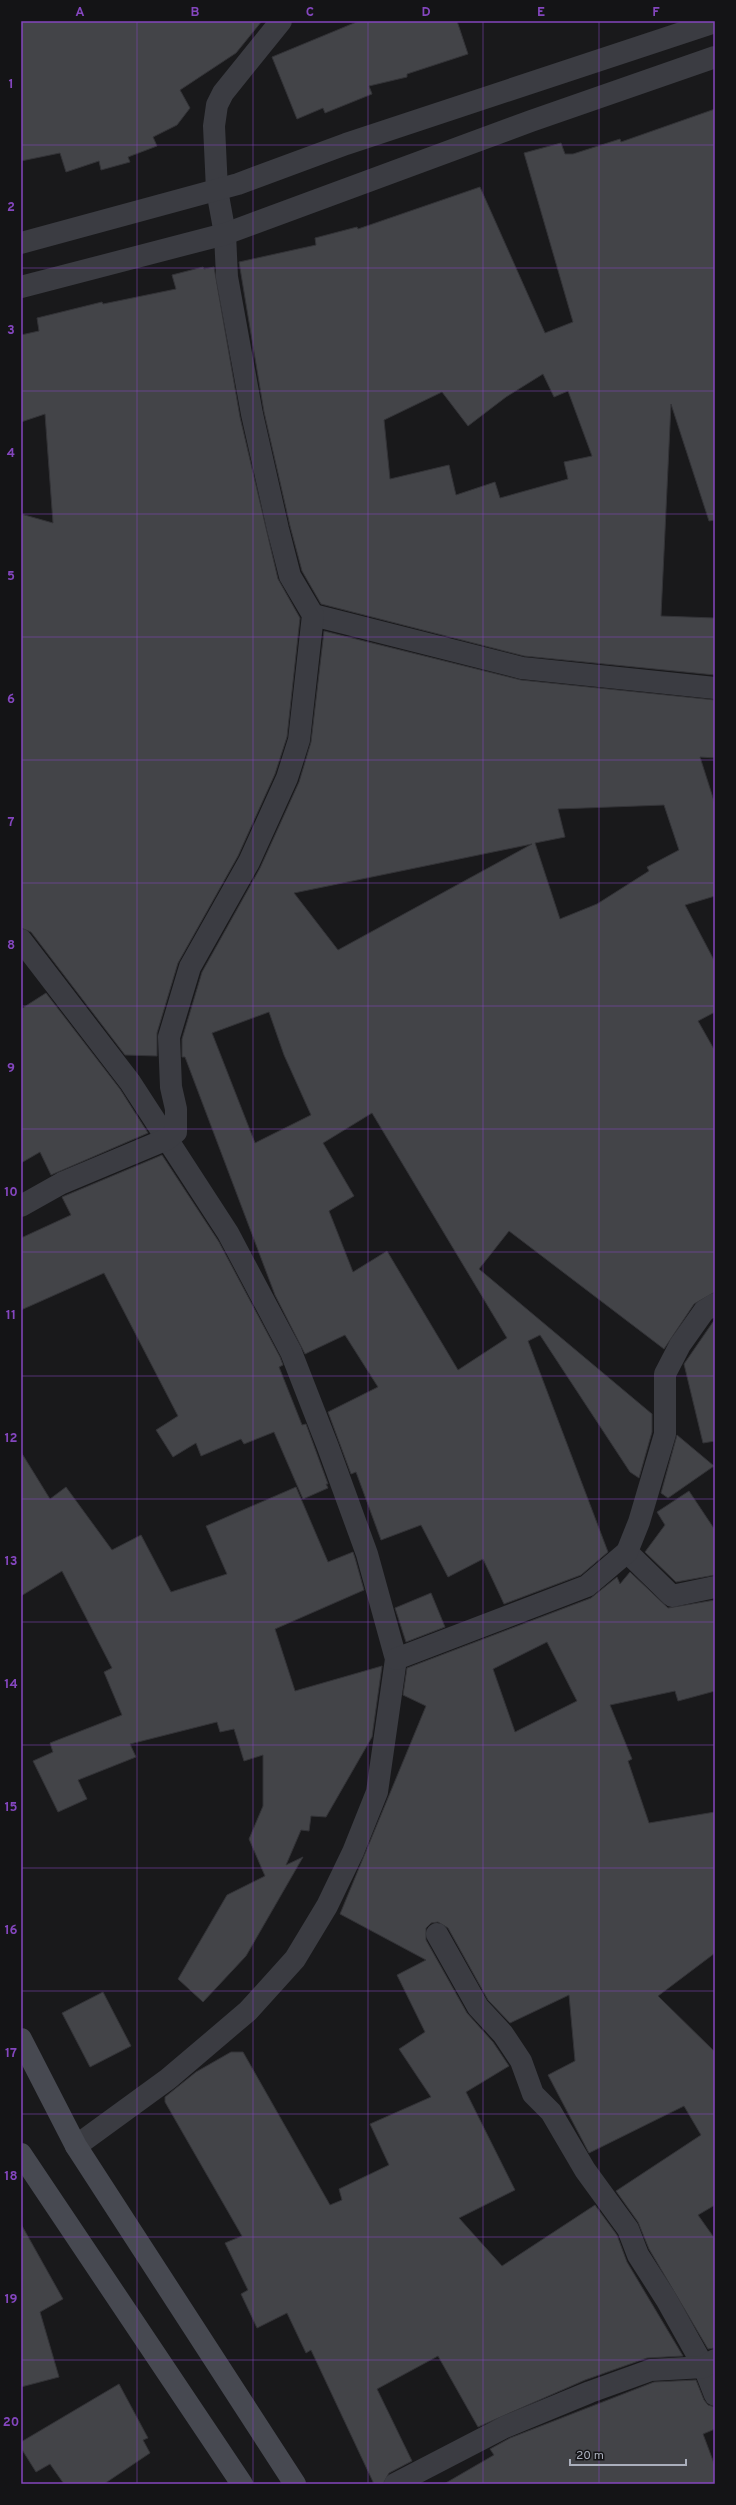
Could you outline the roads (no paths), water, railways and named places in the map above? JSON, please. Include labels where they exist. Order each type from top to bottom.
[{"type":"main road","points":[[21,2039],[76,2146],[295,2484]]},
{"type":"main road","points":[[21,2156],[242,2484]]},
{"type":"street","points":[[21,1206],[62,1183],[167,1139],[176,1132],[176,1109],[171,1087],[169,1037],[190,967],[249,862],[287,778],[299,740],[313,615],[290,576],[252,414],[227,277],[225,234],[217,190],[214,126],[217,106],[223,92],[281,21]]},
{"type":"street","points":[[21,243],[217,190],[346,144],[715,22]]},
{"type":"street","points":[[21,287],[225,234],[523,123],[715,57]]},
{"type":"street","points":[[313,615],[522,668],[715,688]]},
{"type":"street","points":[[21,940],[130,1082],[228,1233],[291,1352],[367,1554],[396,1659],[378,1792],[353,1852],[327,1906],[295,1959],[248,2011],[168,2079],[76,2146]]},
{"type":"street","points":[[396,1659],[587,1586],[627,1552],[638,1522],[665,1434],[665,1374],[680,1346],[704,1311],[715,1304]]},
{"type":"street","points":[[627,1552],[672,1596],[715,1587]]},
{"type":"street","points":[[437,1934],[478,2007],[503,2034],[521,2061],[533,2094],[551,2112],[585,2170],[628,2229],[638,2255],[709,2364],[715,2395]]},
{"type":"street","points":[[395,2484],[505,2427],[590,2392],[651,2370],[709,2364]]}]
